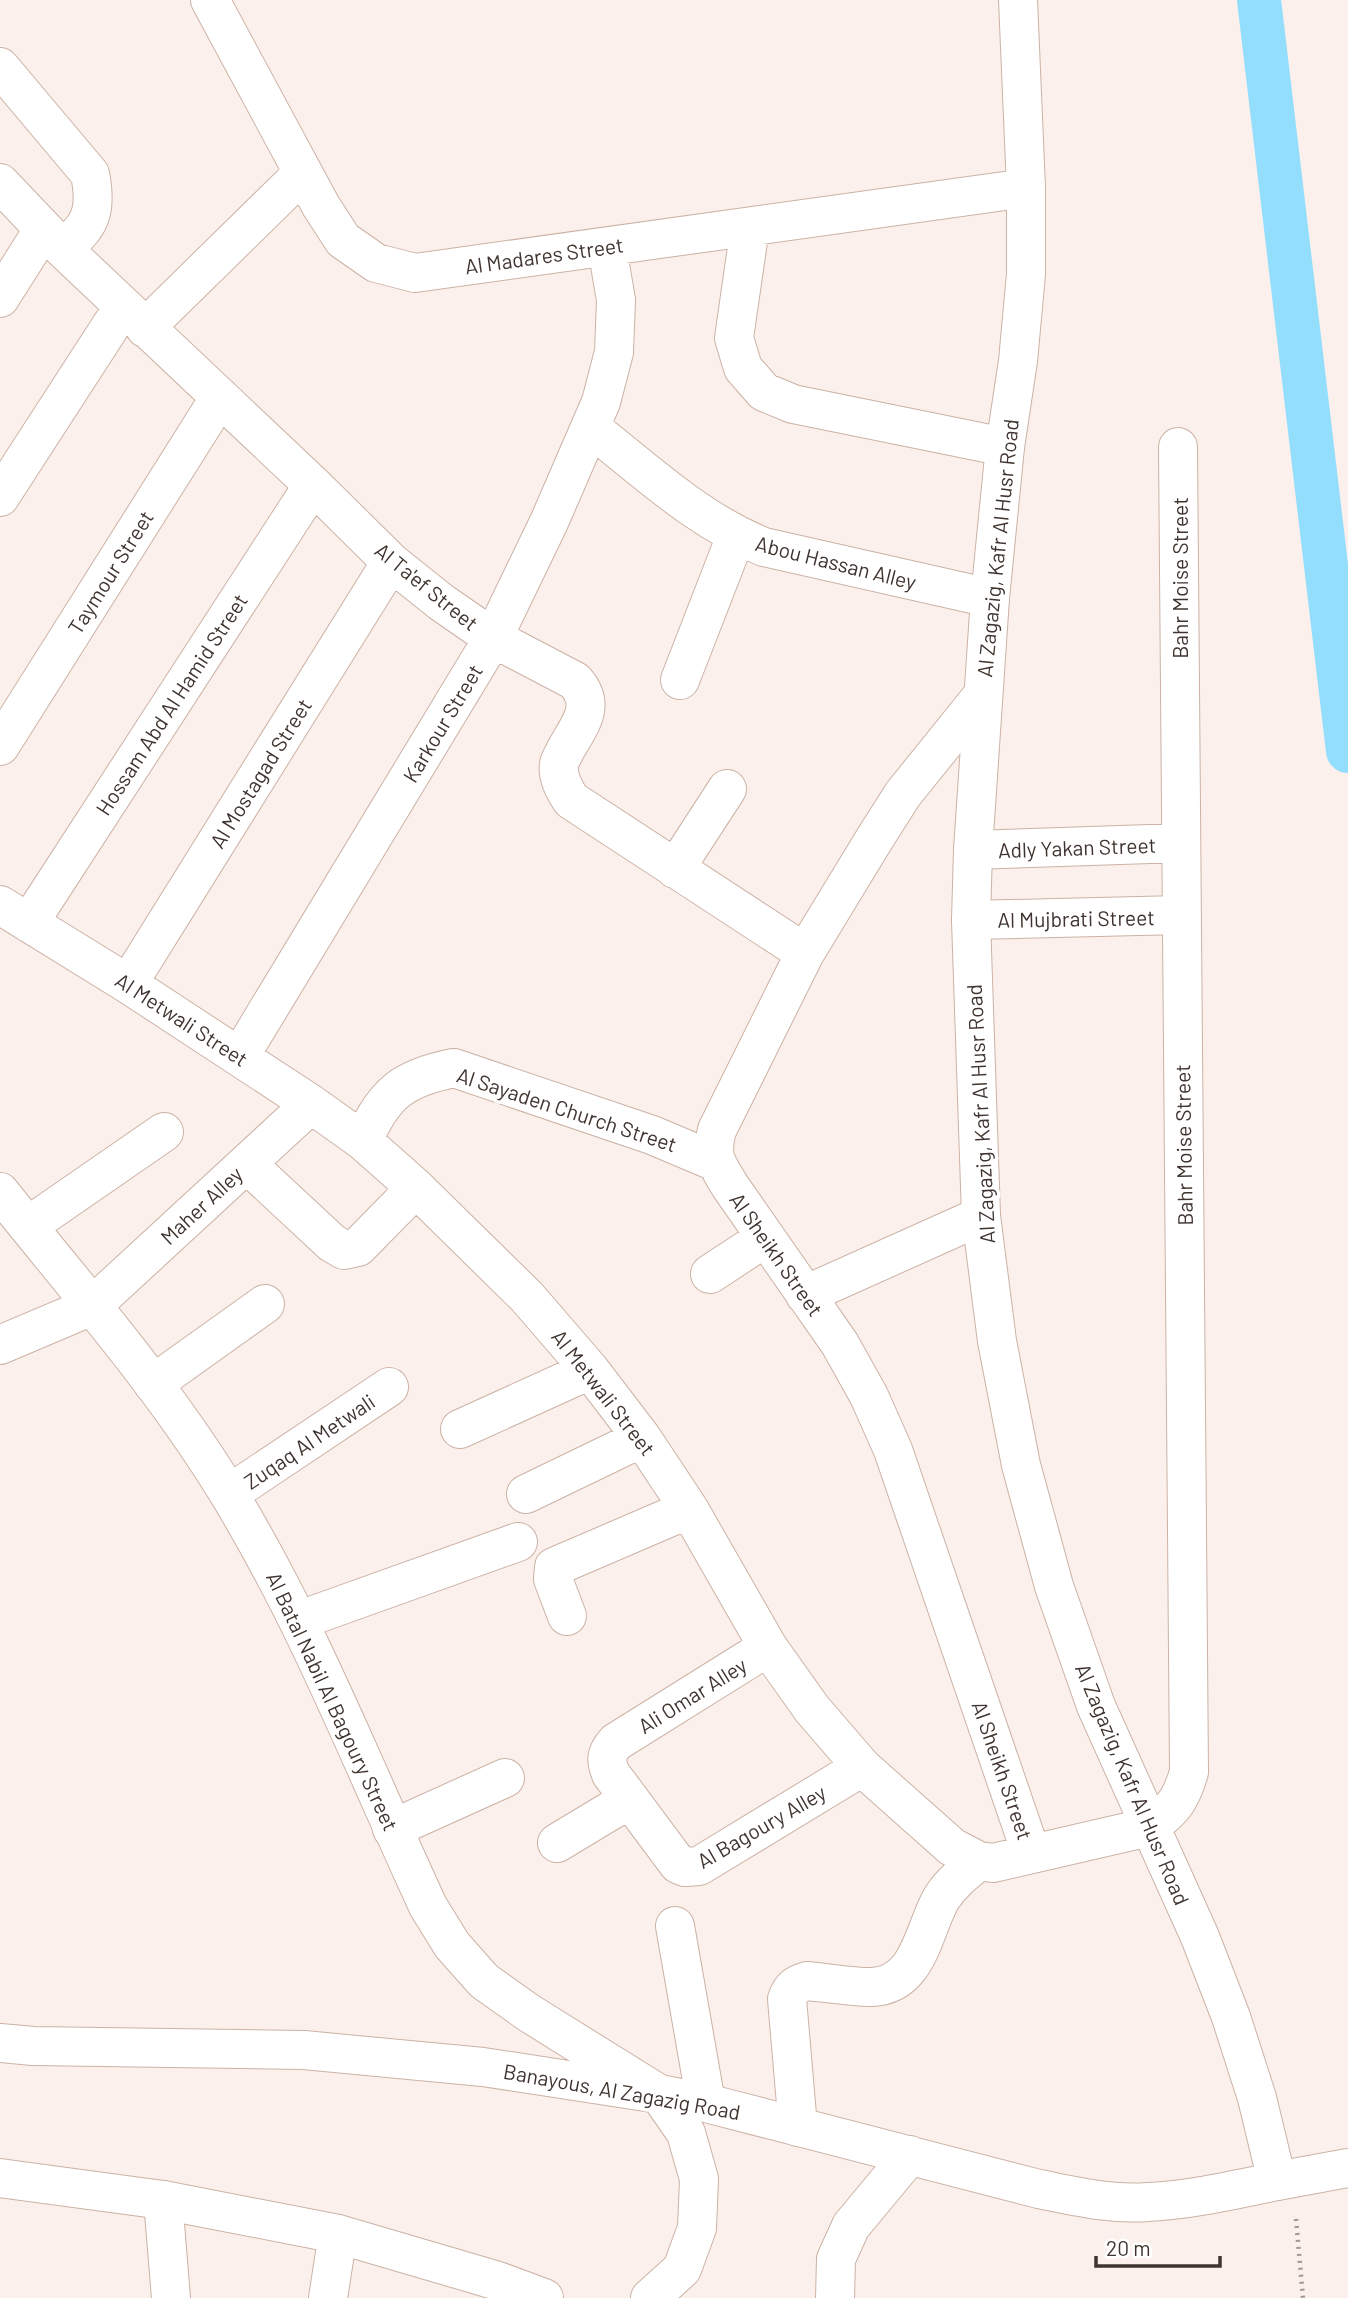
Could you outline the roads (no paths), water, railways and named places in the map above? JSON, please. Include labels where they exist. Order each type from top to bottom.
[{"type":"street","name":"Al Madares Street","points":[[210,0],[303,173],[343,240],[376,263],[415,273],[1026,188]]},
{"type":"street","name":"Al Zagazig, Kafr Al Husr Road","points":[[1018,0],[1026,188],[1026,274],[990,598],[982,696],[971,920],[981,1216],[997,1341],[1021,1465],[1054,1586],[1096,1706],[1200,1937],[1231,2017],[1256,2098],[1309,2176]]},
{"type":"street","points":[[0,67],[90,174],[94,195],[91,217],[79,236],[34,249],[0,298]]},
{"type":"street","points":[[0,497],[134,317],[303,173]]},
{"type":"street","name":"Al Ta'ef Street","points":[[0,183],[34,249],[134,317],[391,562],[441,602],[493,638],[575,681],[584,692],[587,705],[583,718],[559,762],[561,782],[571,800],[805,953]]},
{"type":"street","points":[[750,227],[734,338],[743,368],[764,392],[793,404],[1005,447]]},
{"type":"street","name":"Karkour Street","points":[[240,1056],[493,638],[590,428],[601,402],[614,352],[616,300],[607,247]]},
{"type":"street","name":"Taymour Street","points":[[0,747],[220,397]]},
{"type":"street","name":"Abou Hassan Alley","points":[[590,428],[709,521],[736,536],[764,547],[990,598]]},
{"type":"street","name":"Bahr Moise Street","points":[[1149,1827],[1169,1812],[1183,1794],[1189,1772],[1178,447]]},
{"type":"street","name":"Hossam Abd Al Hamid Street","points":[[15,914],[313,485]]},
{"type":"street","points":[[680,680],[736,536]]},
{"type":"street","name":"Al Mostagad Street","points":[[128,984],[391,562]]},
{"type":"street","points":[[716,1162],[712,1149],[717,1129],[805,953],[903,794],[982,696]]},
{"type":"street","points":[[675,869],[727,789]]},
{"type":"street","name":"Adly Yakan Street","points":[[973,850],[1180,843]]},
{"type":"street","name":"Al Metwali Street","points":[[15,914],[240,1056],[363,1141],[416,1188],[527,1297],[590,1370],[642,1438],[690,1509],[768,1647],[812,1709],[862,1767],[952,1847],[979,1861]]},
{"type":"street","name":"Al Mujbrati Street","points":[[971,920],[1181,915]]},
{"type":"street","name":"Al Sayaden Church Street","points":[[363,1141],[374,1115],[395,1091],[423,1074],[454,1068],[652,1135],[716,1162]]},
{"type":"street","name":"Maher Alley","points":[[0,1345],[92,1306],[312,1104]]},
{"type":"street","points":[[28,1226],[163,1132]]},
{"type":"street","name":"Al Sheikh Street","points":[[716,1162],[845,1354],[869,1396],[893,1450],[1031,1853]]},
{"type":"street","points":[[247,1164],[332,1243],[344,1250],[358,1247],[416,1188]]},
{"type":"street","name":"Al Batal Nabil Al Bagoury Street","points":[[0,1192],[153,1384],[195,1441],[229,1494],[300,1620],[428,1906],[452,1945],[484,1981],[529,2013],[659,2094]]},
{"type":"street","points":[[805,1295],[981,1216]]},
{"type":"street","points":[[710,1274],[765,1238]]},
{"type":"street","points":[[153,1384],[265,1304]]},
{"type":"street","points":[[460,1429],[590,1370]]},
{"type":"street","name":"Zuqaq Al Metwali","points":[[229,1494],[390,1387]]},
{"type":"street","points":[[526,1494],[642,1438]]},
{"type":"street","points":[[567,1616],[553,1579],[554,1567],[690,1509]]},
{"type":"street","points":[[300,1620],[518,1542]]},
{"type":"street","name":"Ali Omar Alley","points":[[616,1742],[768,1647]]},
{"type":"street","name":"Al Bagoury Alley","points":[[616,1742],[608,1751],[606,1762],[611,1774],[678,1864],[692,1868],[862,1767]]},
{"type":"street","points":[[392,1829],[505,1778]]},
{"type":"street","points":[[557,1843],[630,1799]]},
{"type":"street","points":[[799,2127],[787,1999],[790,1990],[798,1983],[807,1981],[874,1987],[890,1983],[905,1973],[916,1959],[931,1917],[943,1896],[959,1877],[979,1861],[993,1863],[1149,1827]]},
{"type":"street","points":[[675,1926],[706,2103]]},
{"type":"street","name":"Banayous, Al Zagazig Road","points":[[0,2043],[33,2046],[304,2050],[483,2067],[706,2103],[1091,2200],[1145,2203],[1198,2197],[1309,2176]]},
{"type":"street","points":[[650,2298],[682,2269],[697,2228],[699,2191],[699,2179],[686,2133],[659,2094]]},
{"type":"street","points":[[835,2298],[836,2259],[850,2226],[910,2155]]},
{"type":"street","points":[[0,2178],[163,2200],[338,2234],[495,2290],[544,2298]]},
{"type":"street","points":[[163,2200],[171,2298]]},
{"type":"street","points":[[328,2298],[338,2234]]},
{"type":"waterway","points":[[1259,0],[1348,751]]}]
